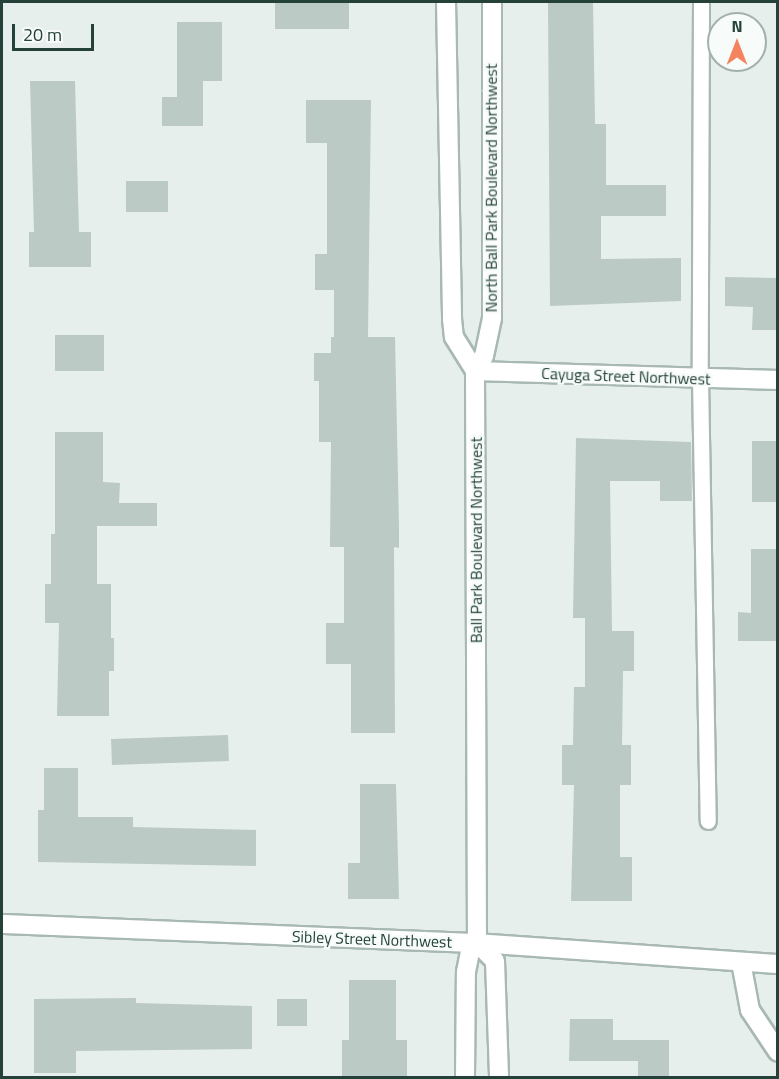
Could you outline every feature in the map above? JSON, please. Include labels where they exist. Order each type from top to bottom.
[{"type":"street","points":[[446,2],[452,319],[454,337],[475,371]]},
{"type":"street","name":"North Ball Park Boulevard Northwest","points":[[475,371],[484,356],[492,318],[492,2]]},
{"type":"street","name":"Cayuga Street Northwest","points":[[475,371],[777,380]]},
{"type":"street","name":"Ball Park Boulevard Northwest","points":[[475,371],[477,943]]},
{"type":"street","name":"Sibley Street Northwest","points":[[2,924],[477,943],[777,964]]},
{"type":"street","points":[[465,1077],[466,972],[470,951],[477,943],[495,961],[499,1077]]},
{"type":"street","points":[[741,962],[750,1010],[777,1052]]},
{"type":"lane","points":[[701,2],[700,378],[708,821]]},
{"type":"building","points":[[275,2],[349,2],[349,29],[275,29]]},
{"type":"building","points":[[548,2],[593,2],[595,124],[606,124],[606,185],[666,185],[666,216],[601,216],[601,259],[681,258],[681,301],[550,306]]},
{"type":"building","points":[[177,22],[222,22],[222,81],[203,81],[203,126],[162,126],[162,97],[177,97]]},
{"type":"building","points":[[30,81],[75,81],[79,232],[91,232],[91,267],[29,267],[29,232],[34,232]]},
{"type":"building","points":[[306,100],[371,100],[368,337],[395,337],[399,548],[394,547],[395,733],[351,733],[351,664],[326,664],[326,623],[344,623],[344,547],[330,547],[331,442],[319,442],[319,381],[314,381],[314,353],[331,353],[331,337],[334,337],[334,290],[315,290],[315,254],[327,254],[327,143],[306,143]]},
{"type":"building","points":[[126,181],[168,181],[168,212],[126,212]]},
{"type":"building","points":[[725,277],[777,278],[777,330],[752,330],[753,307],[725,306]]},
{"type":"building","points":[[55,335],[104,335],[104,371],[55,371]]},
{"type":"building","points":[[55,432],[103,432],[103,482],[120,483],[119,503],[157,503],[157,526],[97,526],[97,584],[111,584],[111,638],[114,638],[114,671],[109,671],[109,716],[57,716],[59,623],[45,623],[45,584],[51,584],[51,534],[55,534]]},
{"type":"building","points":[[576,438],[691,442],[692,501],[660,501],[660,481],[610,481],[612,631],[634,631],[634,671],[623,671],[622,745],[631,745],[631,785],[620,785],[620,857],[632,857],[632,901],[571,901],[574,785],[562,785],[562,745],[573,745],[574,687],[585,687],[585,618],[573,618]]},
{"type":"building","points":[[752,441],[777,441],[777,502],[752,502]]},
{"type":"building","points":[[751,549],[777,549],[777,641],[738,641],[738,612],[751,613]]},
{"type":"building","points":[[228,735],[229,761],[112,765],[111,739]]},
{"type":"building","points":[[44,768],[78,768],[78,817],[133,817],[133,827],[256,830],[256,866],[38,862],[38,810],[44,810]]},
{"type":"building","points":[[360,784],[396,784],[399,899],[348,899],[348,863],[360,863]]},
{"type":"building","points":[[349,980],[396,980],[396,1040],[407,1040],[407,1077],[342,1077],[342,1040],[349,1040]]},
{"type":"building","points":[[136,998],[136,1003],[252,1006],[252,1049],[76,1051],[76,1073],[34,1073],[34,999]]},
{"type":"building","points":[[277,999],[307,999],[307,1026],[277,1026]]},
{"type":"building","points":[[570,1019],[613,1019],[613,1040],[669,1040],[669,1077],[638,1077],[638,1061],[569,1061]]}]
